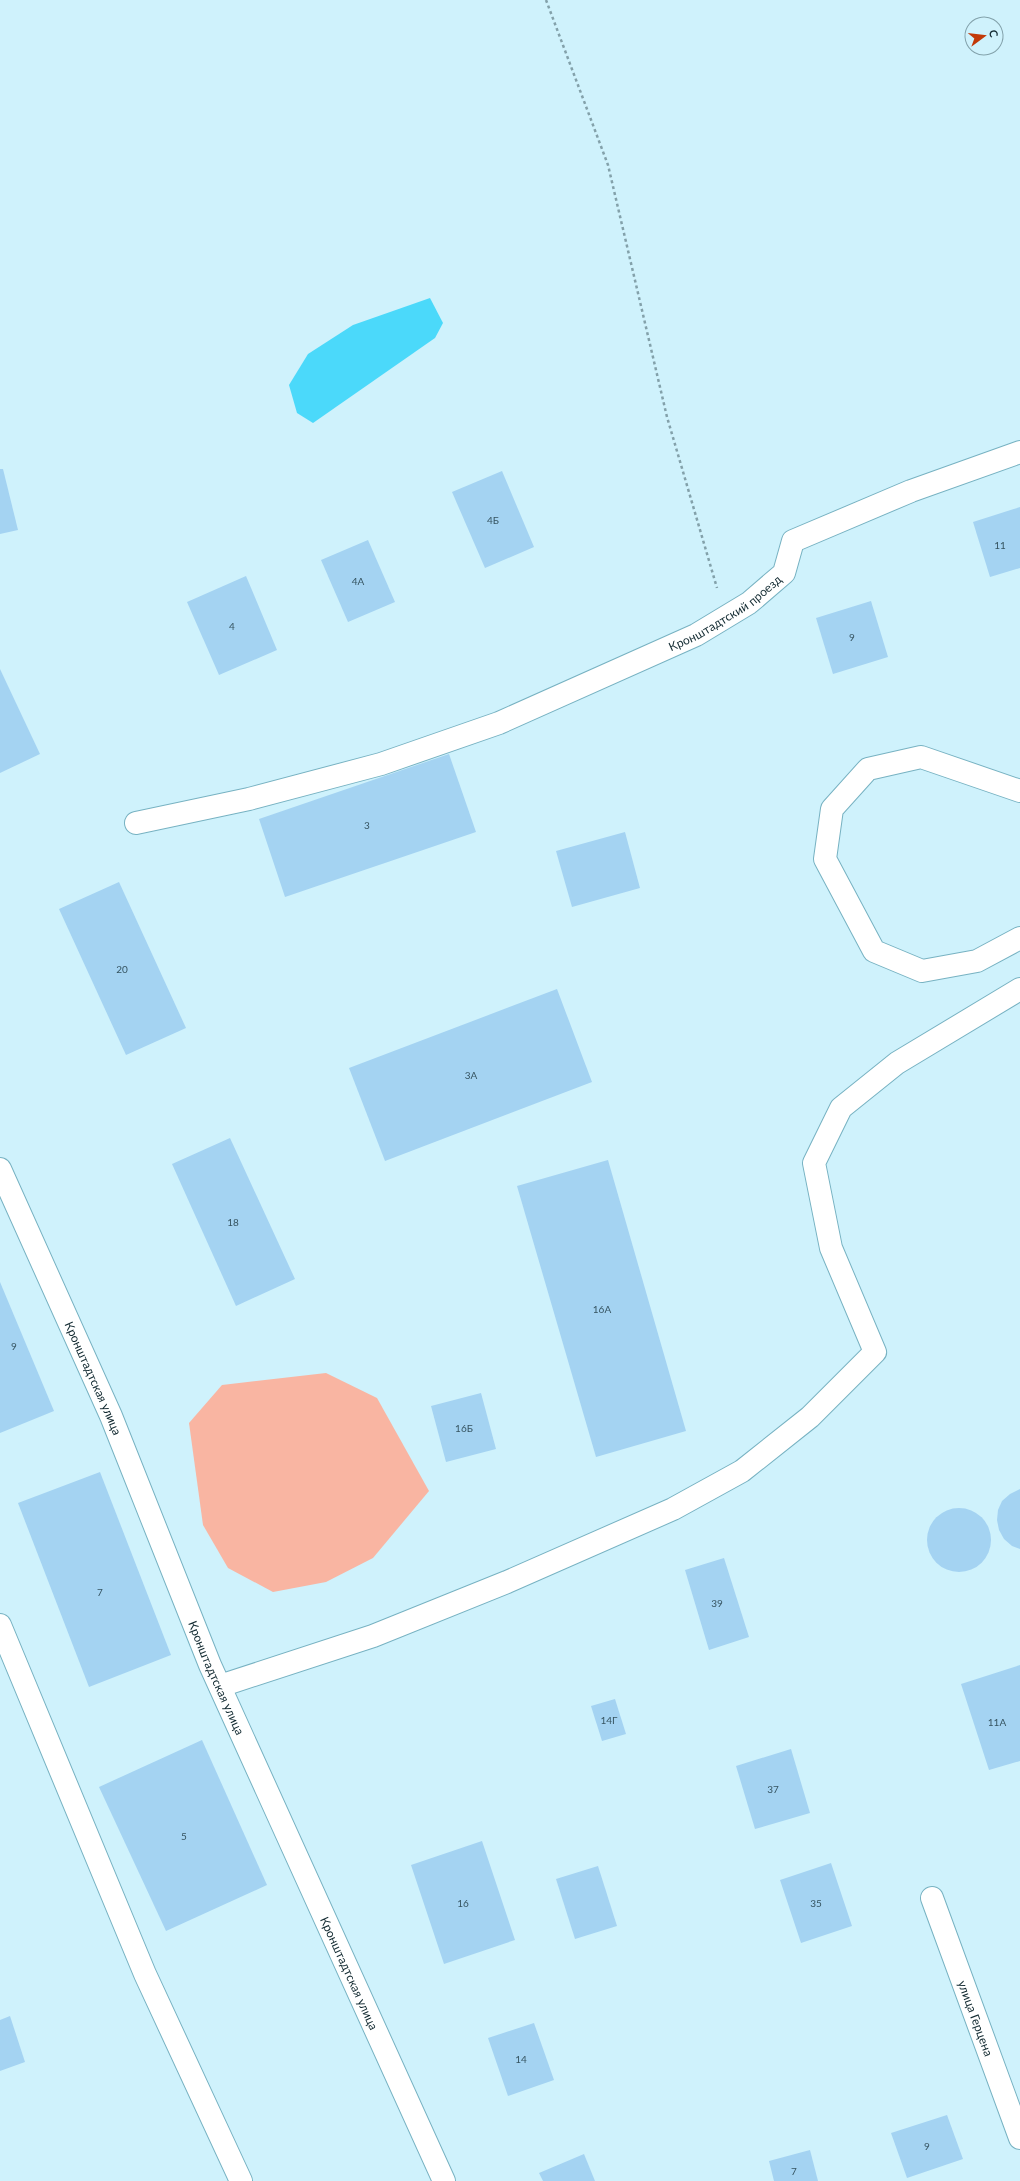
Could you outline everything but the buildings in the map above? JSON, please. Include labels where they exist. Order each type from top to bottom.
[{"type":"street","name":"Кронштадтский проезд","points":[[136,823],[249,799],[381,764],[499,723],[696,635],[749,603],[784,573],[793,541],[911,492],[1020,452]]},
{"type":"street","points":[[1020,791],[921,757],[868,769],[832,809],[825,859],[874,951],[922,971],[977,961],[1020,938]]},
{"type":"street","points":[[220,1686],[373,1636],[507,1582],[673,1509],[742,1471],[810,1417],[875,1352],[831,1248],[814,1162],[841,1108],[897,1063],[1020,989]]},
{"type":"street","name":"Кронштадтская улица","points":[[0,1169],[111,1416],[210,1665],[313,1896],[444,2181]]},
{"type":"street","points":[[0,1625],[145,1974],[241,2181]]},
{"type":"street","name":"улица Герцена","points":[[932,1898],[1020,2138]]},
{"type":"path","points":[[546,0],[608,166],[667,417],[726,617]]},
{"type":"shaded area","points":[[326,1373],[377,1398],[429,1491],[373,1558],[326,1582],[273,1592],[228,1568],[203,1525],[189,1423],[222,1385]]},
{"type":"water","points":[[430,298],[443,323],[435,338],[313,423],[297,413],[289,385],[308,354],[353,325]]}]
